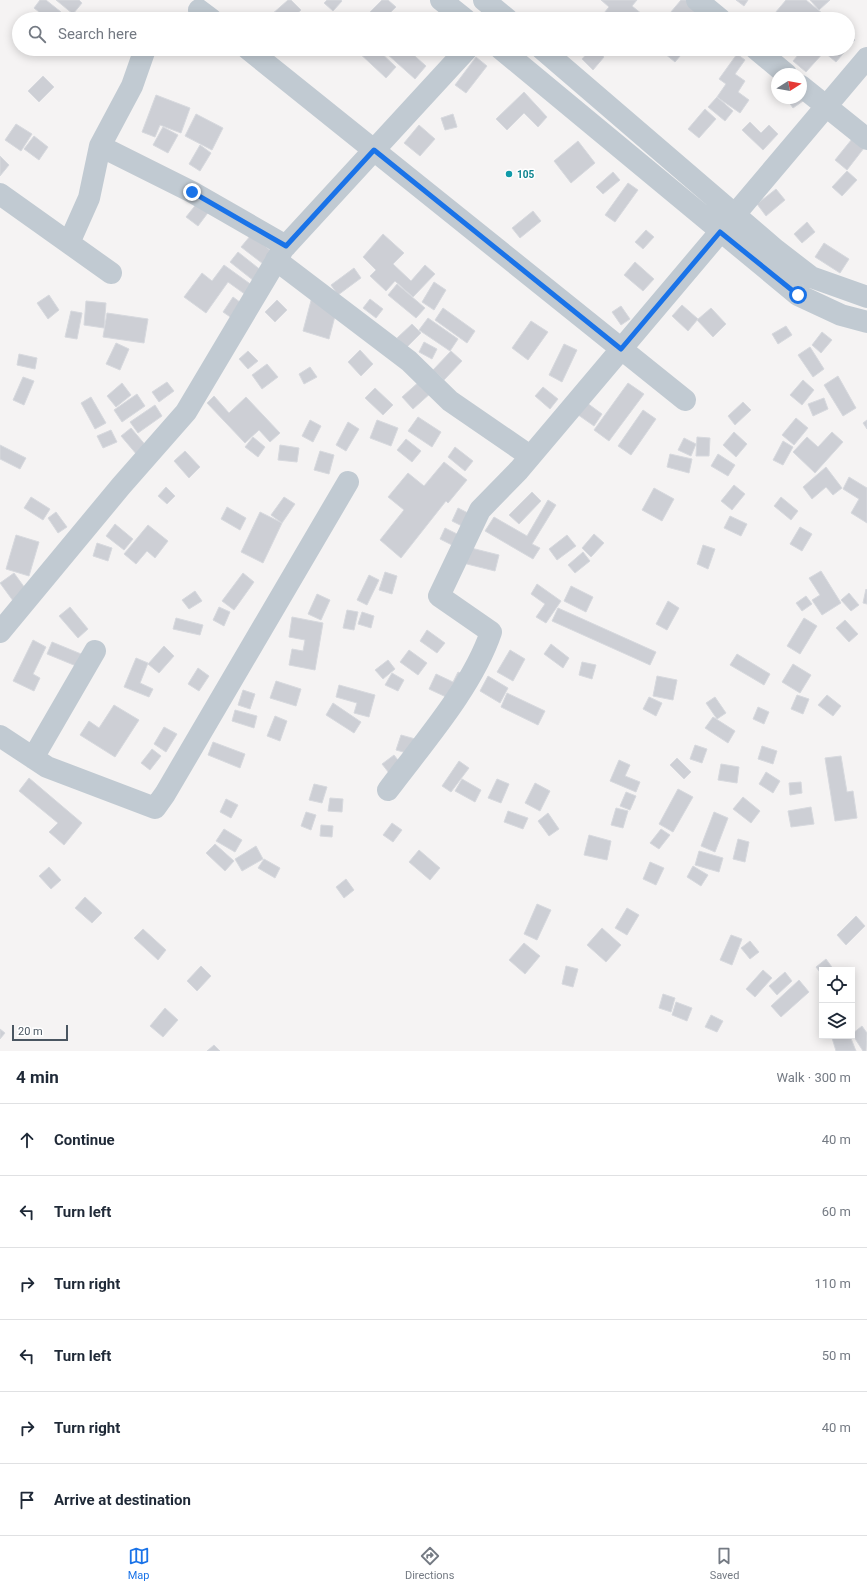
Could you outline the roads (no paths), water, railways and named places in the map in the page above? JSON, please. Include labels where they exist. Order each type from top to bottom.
[{"type":"street","points":[[441,0],[456,12]]},
{"type":"street","points":[[697,0],[712,12]]},
{"type":"street","points":[[69,243],[89,198],[100,146],[132,86],[143,56]]},
{"type":"street","points":[[257,56],[685,400]]},
{"type":"street","points":[[0,632],[121,486],[186,412],[281,253],[461,56]]},
{"type":"street","points":[[509,56],[720,232],[798,295],[841,315],[867,322]]},
{"type":"street","points":[[550,56],[811,277],[867,297]]},
{"type":"street","points":[[764,56],[779,68]]},
{"type":"street","points":[[388,790],[456,697],[484,652],[491,632],[439,596],[480,510],[530,456],[867,58]]},
{"type":"street","points":[[807,91],[867,139]]},
{"type":"street","points":[[100,146],[192,192],[281,253],[409,361],[450,401],[530,456]]},
{"type":"street","points":[[0,194],[111,273]]},
{"type":"street","points":[[0,736],[47,767],[155,808],[165,794],[348,482]]},
{"type":"street","points":[[33,758],[95,651]]},
{"type":"place","name":"105","points":[[509,174]]}]
